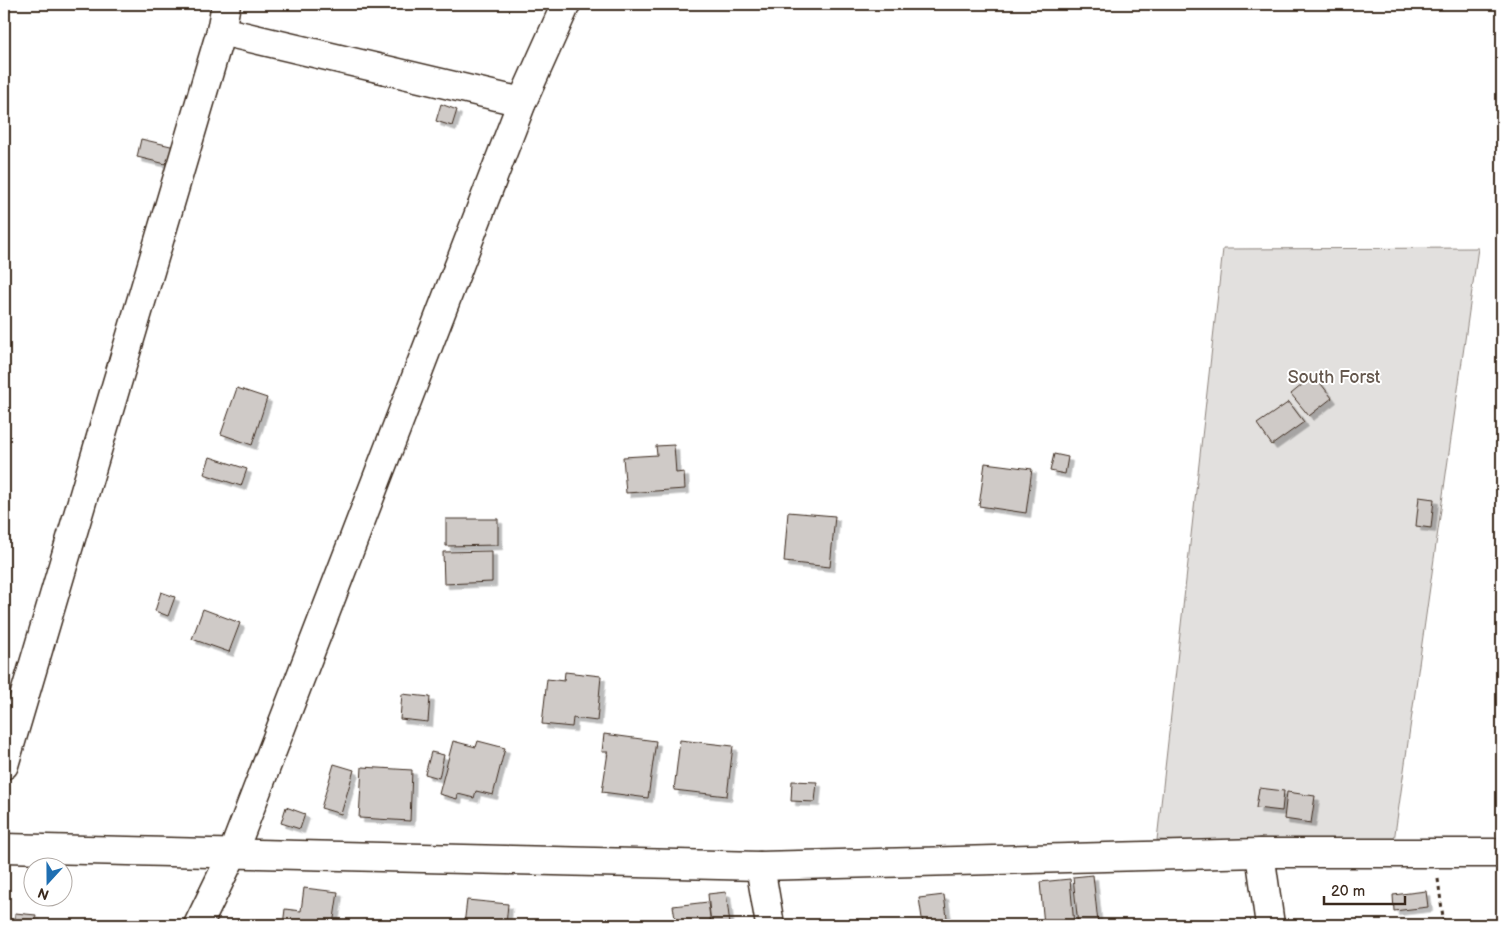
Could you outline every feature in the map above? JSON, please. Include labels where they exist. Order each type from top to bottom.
[{"type":"street","points":[[4,765],[221,31],[226,4]]},
{"type":"street","points":[[198,925],[232,855],[522,102],[566,4]]},
{"type":"street","points":[[221,31],[522,102]]},
{"type":"street","points":[[4,848],[232,855],[760,866],[1260,853],[1502,853]]},
{"type":"street","points":[[1260,853],[1270,925]]},
{"type":"street","points":[[760,866],[770,925]]},
{"type":"path","points":[[1434,853],[1444,925]]},
{"type":"green space","name":"South Forst","points":[[1478,248],[1393,848],[1157,840],[1223,249]]},
{"type":"building","points":[[441,104],[457,110],[452,126],[436,121]]},
{"type":"building","points":[[141,139],[175,147],[170,165],[137,157]]},
{"type":"building","points":[[1314,375],[1332,398],[1309,416],[1291,394]]},
{"type":"building","points":[[237,388],[267,398],[252,445],[221,434]]},
{"type":"building","points":[[1289,402],[1304,422],[1272,445],[1257,424]]},
{"type":"building","points":[[674,445],[676,473],[684,472],[685,489],[626,493],[623,457],[657,455],[656,446]]},
{"type":"building","points":[[1054,454],[1068,457],[1065,474],[1050,471]]},
{"type":"building","points":[[210,457],[247,469],[241,486],[204,474]]},
{"type":"building","points":[[985,463],[1032,469],[1026,513],[979,506]]},
{"type":"building","points":[[1419,497],[1434,499],[1431,528],[1416,526]]},
{"type":"building","points":[[788,512],[835,516],[830,567],[784,562]]},
{"type":"building","points":[[446,519],[498,519],[498,545],[446,546]]},
{"type":"building","points":[[492,551],[492,582],[444,584],[443,552]]},
{"type":"building","points":[[161,592],[175,597],[168,616],[155,611]]},
{"type":"building","points":[[203,609],[240,623],[229,652],[192,639]]},
{"type":"building","points":[[565,672],[601,676],[597,721],[573,718],[572,727],[542,724],[547,679],[564,681]]},
{"type":"building","points":[[402,694],[430,697],[428,722],[400,719]]},
{"type":"building","points":[[604,734],[656,741],[648,798],[602,792],[608,752],[602,752]]},
{"type":"building","points":[[680,740],[733,746],[727,796],[674,790]]},
{"type":"building","points":[[453,741],[476,747],[478,741],[505,748],[493,795],[476,791],[474,798],[458,794],[457,799],[439,794]]},
{"type":"building","points":[[431,752],[444,755],[439,778],[425,774]]},
{"type":"building","points":[[334,764],[354,770],[341,814],[321,808]]},
{"type":"building","points":[[362,767],[412,770],[410,821],[359,818]]},
{"type":"building","points":[[792,781],[817,782],[815,802],[791,801]]},
{"type":"building","points":[[1259,788],[1284,791],[1282,811],[1256,808]]},
{"type":"building","points":[[1287,792],[1315,796],[1311,823],[1284,819]]},
{"type":"building","points":[[286,807],[305,814],[300,829],[281,823]]},
{"type":"building","points":[[1093,875],[1098,923],[1078,925],[1073,877]]},
{"type":"building","points":[[1070,879],[1074,925],[1044,925],[1040,882]]},
{"type":"building","points":[[304,888],[338,892],[333,925],[283,925],[285,909],[301,911]]},
{"type":"building","points":[[1426,891],[1428,907],[1394,911],[1393,895]]},
{"type":"building","points":[[726,892],[730,925],[711,925],[708,894]]},
{"type":"building","points":[[944,895],[948,925],[923,925],[919,898]]},
{"type":"building","points":[[467,900],[508,904],[506,925],[464,925]]},
{"type":"building","points":[[708,902],[711,925],[676,925],[673,906]]},
{"type":"building","points":[[15,913],[36,915],[35,925],[15,925]]}]
